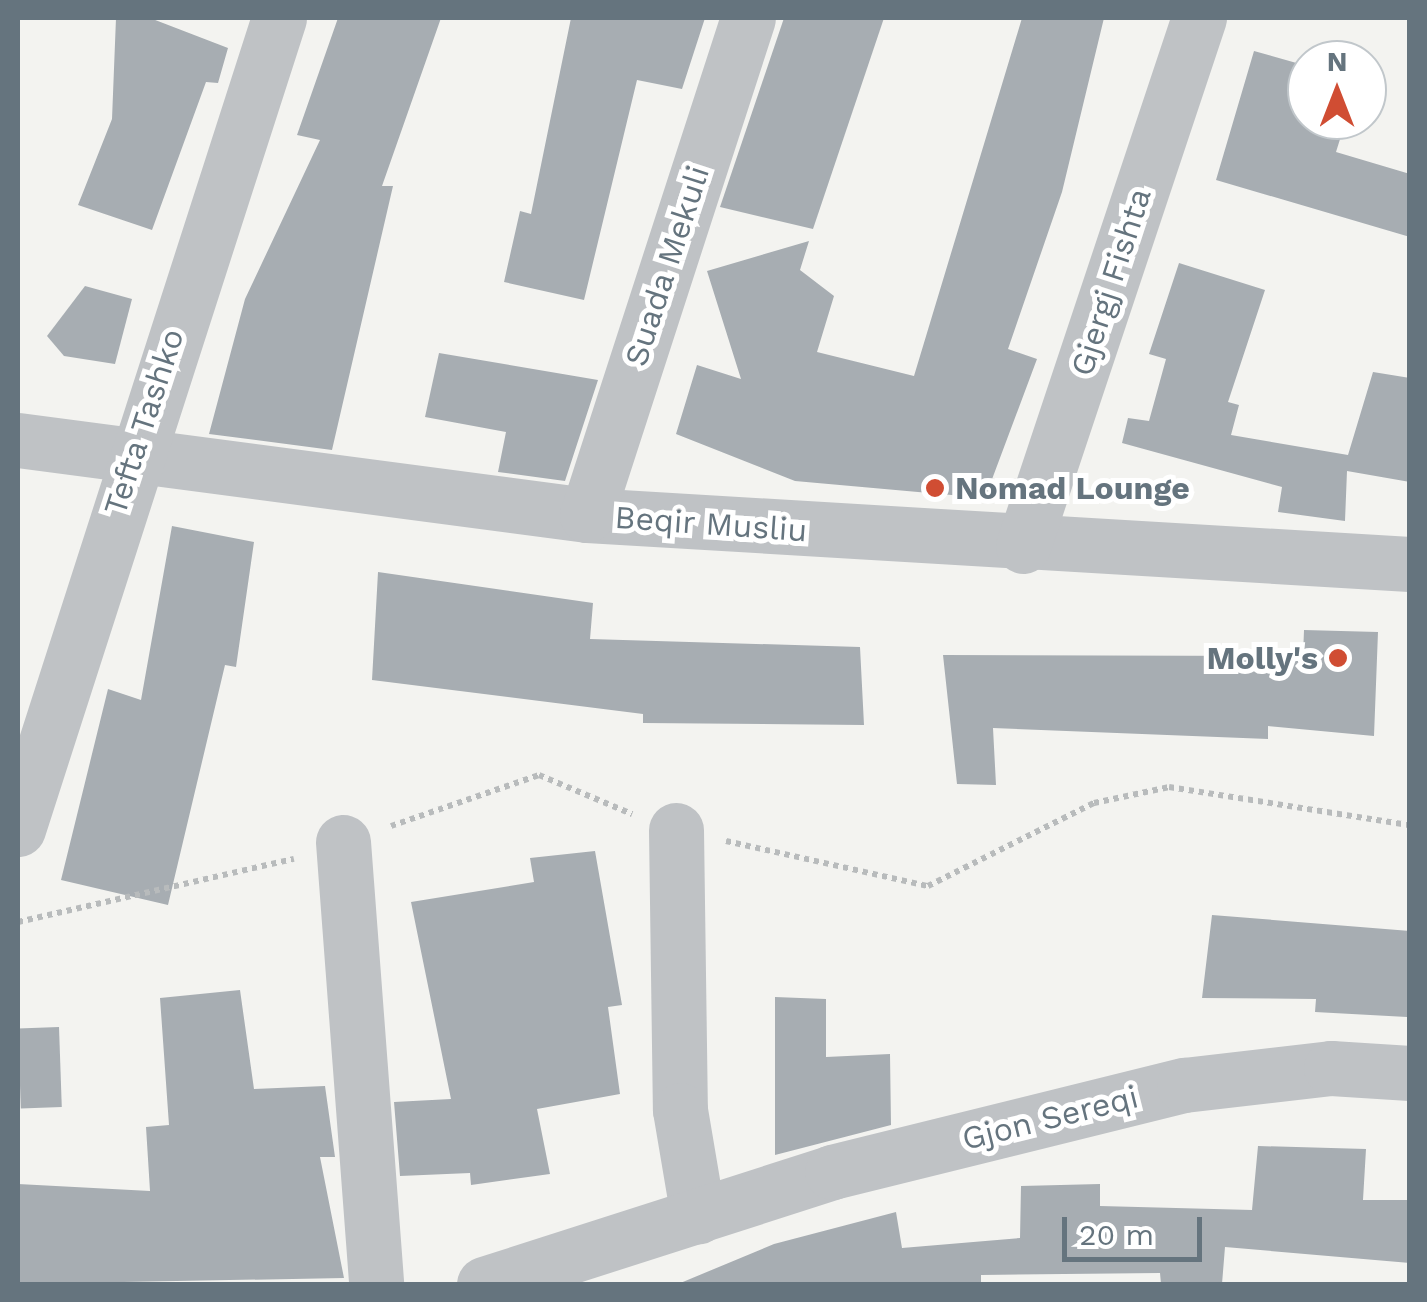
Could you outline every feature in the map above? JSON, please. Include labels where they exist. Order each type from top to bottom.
[{"type":"street","name":"Tefta Tashko","points":[[18,829],[131,458],[279,18]]},
{"type":"street","name":"Suada Mekuli","points":[[586,515],[748,18]]},
{"type":"street","name":"Gjergj Fishta","points":[[1023,546],[1200,18]]},
{"type":"street","name":"Beqir Musliu","points":[[18,440],[131,458],[586,515],[1023,546],[1410,564]]},
{"type":"street","points":[[676,830],[680,1110],[698,1216]]},
{"type":"street","points":[[342,842],[376,1284]]},
{"type":"street","name":"Gjon Sereqi","points":[[484,1284],[698,1216],[1184,1084],[1331,1068],[1410,1073]]},
{"type":"building","points":[[116,18],[150,18],[228,48],[218,83],[206,82],[152,230],[78,205],[112,119]]},
{"type":"building","points":[[338,18],[441,18],[382,186],[393,186],[332,450],[209,434],[245,299],[320,140],[297,135]]},
{"type":"building","points":[[571,18],[705,18],[682,89],[637,80],[584,300],[504,282],[520,211],[531,214]]},
{"type":"building","points":[[784,18],[884,18],[813,229],[720,207]]},
{"type":"building","points":[[1022,18],[1104,18],[1062,192],[1008,349],[1037,359],[985,498],[795,481],[676,434],[697,365],[741,379],[707,271],[809,241],[800,270],[834,296],[817,352],[914,376]]},
{"type":"building","points":[[1254,51],[1287,60],[1287,140],[1340,140],[1336,152],[1410,174],[1410,237],[1216,180]]},
{"type":"building","points":[[1179,263],[1265,290],[1228,402],[1239,405],[1231,435],[1348,455],[1373,372],[1410,378],[1410,482],[1347,471],[1345,521],[1278,512],[1282,487],[1122,443],[1128,418],[1149,421],[1166,359],[1149,354]]},
{"type":"building","points":[[85,286],[132,299],[115,364],[64,356],[47,336]]},
{"type":"building","points":[[439,353],[598,380],[565,481],[498,472],[506,432],[425,417]]},
{"type":"building","points":[[172,526],[254,542],[236,667],[225,665],[168,905],[61,880],[108,689],[141,700]]},
{"type":"building","points":[[378,572],[593,603],[590,639],[860,647],[864,725],[643,723],[643,714],[372,680]]},
{"type":"building","points":[[1304,630],[1378,632],[1374,736],[1268,726],[1268,739],[993,728],[996,785],[957,784],[943,655],[1303,656]]},
{"type":"building","points":[[595,851],[622,1005],[608,1007],[620,1094],[537,1109],[550,1174],[471,1185],[470,1173],[400,1176],[394,1102],[451,1099],[411,902],[534,882],[530,858]]},
{"type":"building","points":[[1212,915],[1410,931],[1407,1017],[1315,1012],[1316,999],[1202,998]]},
{"type":"building","points":[[240,990],[254,1089],[325,1086],[335,1157],[320,1157],[344,1278],[18,1284],[18,1184],[150,1191],[146,1127],[169,1125],[160,998]]},
{"type":"building","points":[[775,997],[826,999],[826,1057],[890,1054],[891,1125],[775,1155]]},
{"type":"building","points":[[59,1027],[62,1107],[21,1108],[18,1028]]},
{"type":"building","points":[[1258,1146],[1366,1149],[1363,1200],[1410,1200],[1410,1263],[1225,1247],[1222,1284],[1161,1284],[1160,1273],[981,1275],[981,1284],[678,1284],[774,1244],[896,1212],[902,1248],[1020,1238],[1021,1186],[1100,1184],[1100,1206],[1252,1210]]},
{"type":"place","name":"Nomad Lounge","points":[[935,488]]},
{"type":"place","name":"Molly's","points":[[1338,658]]}]
